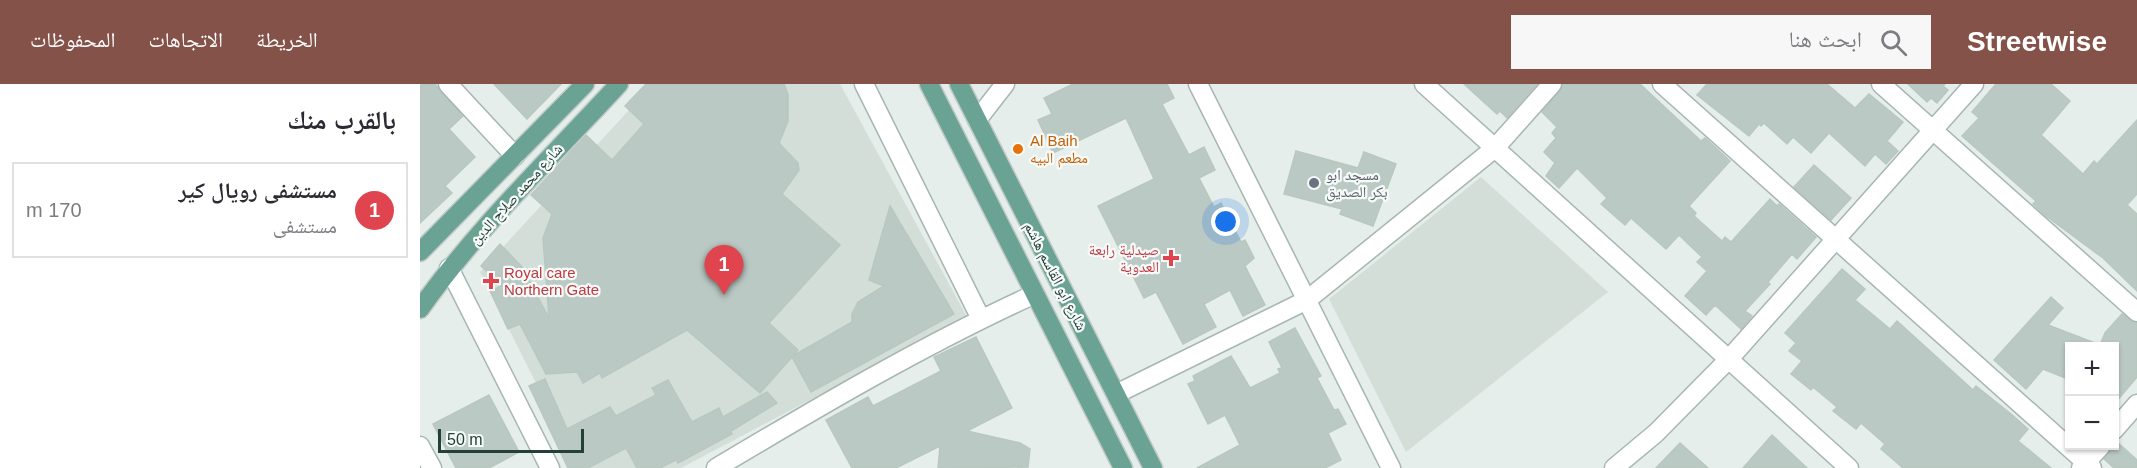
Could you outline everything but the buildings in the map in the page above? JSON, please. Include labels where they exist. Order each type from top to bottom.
[{"type":"main road","name":"شارع محمد صلاح الدين","points":[[420,252],[585,84]]},
{"type":"main road","name":"شارع محمد صلاح الدين","points":[[420,309],[449,268],[525,180],[619,84]]},
{"type":"main road","name":"شارع ابو القاسم هاشم","points":[[930,84],[1123,468]]},
{"type":"main road","name":"شارع ابو القاسم هاشم","points":[[959,84],[1154,468]]},
{"type":"street","points":[[448,84],[515,156]]},
{"type":"street","points":[[864,84],[981,319]]},
{"type":"street","points":[[977,120],[1005,84]]},
{"type":"street","points":[[1198,84],[1391,468]]},
{"type":"street","points":[[1424,84],[1846,467]]},
{"type":"street","points":[[1116,394],[1307,300],[1495,148],[1552,84]]},
{"type":"street","points":[[1662,84],[2086,466],[2098,450]]},
{"type":"street","points":[[1881,84],[2137,312]]},
{"type":"street","points":[[1614,468],[1656,433],[1729,359],[1974,84]]},
{"type":"street","points":[[449,268],[550,468]]},
{"type":"street","points":[[717,468],[806,415],[981,319],[1035,294]]},
{"type":"street","points":[[2119,425],[2137,404]]},
{"type":"street","points":[[420,446],[432,468]]},
{"type":"shaded area","points":[[653,84],[840,84],[967,317],[681,468],[579,468],[480,272]]},
{"type":"shaded area","points":[[1481,177],[1608,292],[1406,452],[1329,299]]},
{"type":"place","name":"Al Baih مطعم البيه","points":[[1018,149]]},
{"type":"place","name":"مسجد ابو بكر الصديق","points":[[1314,183]]},
{"type":"place","name":"صيدلية رابعة العدوية","points":[[1171,258]]},
{"type":"place","name":"Royal care Northern Gate","points":[[491,281]]},
{"type":"place","name":"مستشفى رويال كير","points":[[724,295]]}]
